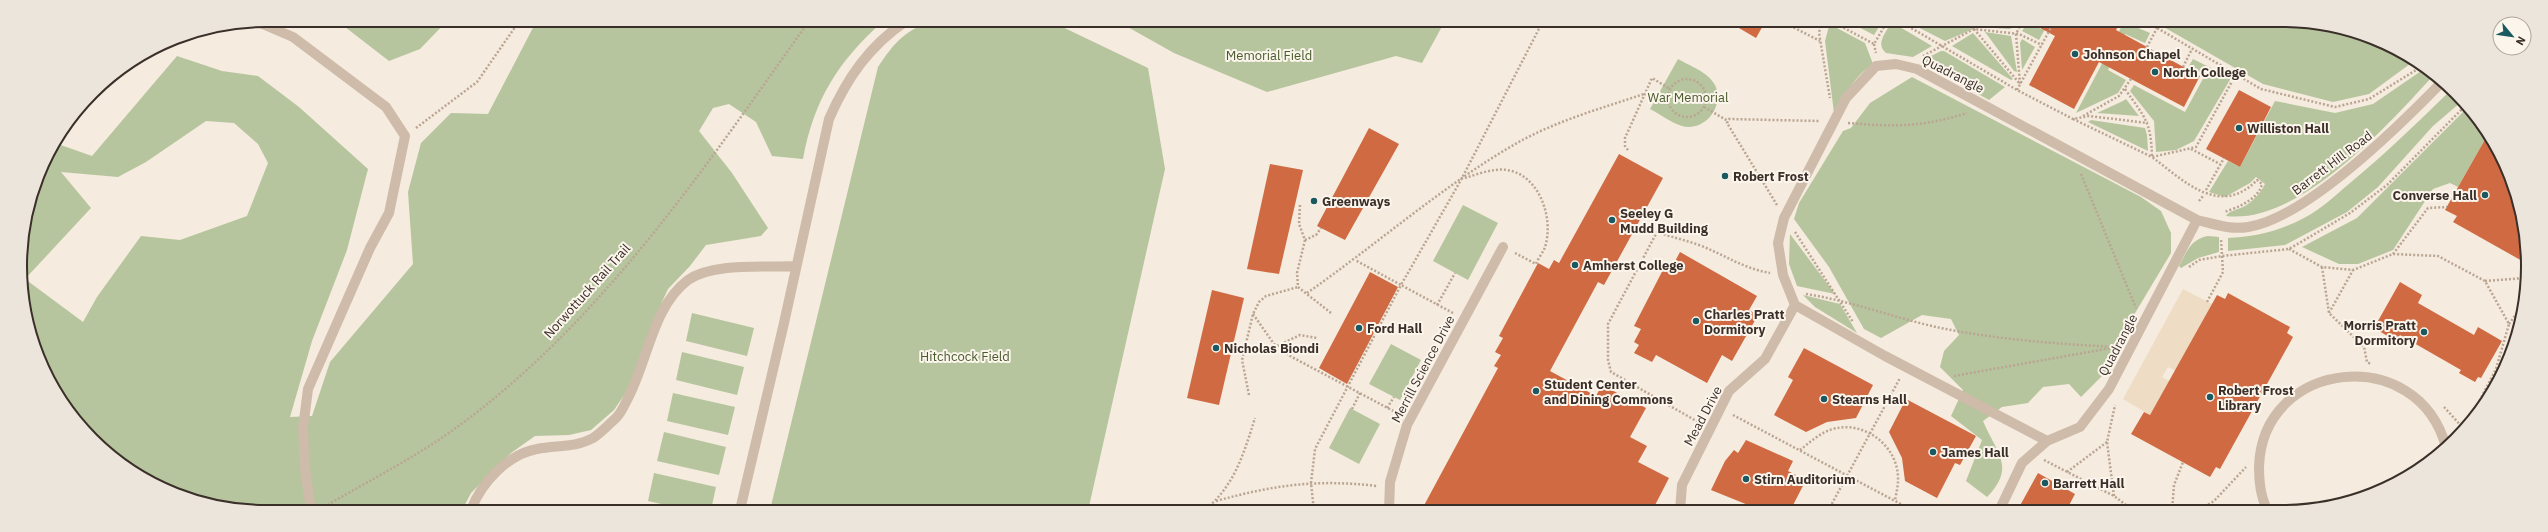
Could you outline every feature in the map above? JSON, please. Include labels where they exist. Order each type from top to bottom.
[{"type":"street","points":[[270,27],[293,37],[386,107],[404,136],[389,213],[370,248],[308,389],[303,428],[304,469],[310,505]]},
{"type":"street","points":[[741,505],[784,323],[795,266],[829,119],[843,87],[862,59],[883,38],[898,27]]},
{"type":"street","name":"Quadrangle","points":[[1795,305],[1783,275],[1778,243],[1784,218],[1846,98],[1876,66],[1896,64],[1918,69],[2197,220],[2109,389],[2080,427],[2047,441]]},
{"type":"street","name":"Barrett Hill Road","points":[[2197,220],[2226,227],[2248,227],[2267,221],[2311,197],[2392,133],[2439,85]]},
{"type":"street","name":"Merrill Science Drive","points":[[1389,505],[1390,482],[1407,425],[1503,247]]},
{"type":"street","points":[[473,505],[475,500],[496,472],[520,453],[538,448],[571,446],[594,438],[618,416],[636,384],[656,326],[673,293],[689,279],[708,270],[795,266]]},
{"type":"street","points":[[1795,305],[1906,367],[2047,441],[2022,463],[2002,505]]},
{"type":"street","name":"Mead Drive","points":[[1680,505],[1682,485],[1729,391],[1765,359],[1795,305]]},
{"type":"street","points":[[2266,505],[2259,482],[2260,454],[2272,423],[2284,406],[2305,388],[2330,378],[2357,375],[2384,380],[2408,392],[2428,410],[2442,434],[2444,442]]},
{"type":"path","points":[[404,136],[477,82],[515,27]]},
{"type":"path","name":"Norwottuck Rail Trail","points":[[327,505],[426,449],[492,399],[540,357],[578,319],[650,236],[696,176],[805,27]]},
{"type":"path","points":[[1313,505],[1311,483],[1315,449],[1401,285],[1461,180],[1540,27]]},
{"type":"path","points":[[1793,27],[1820,41]]},
{"type":"path","points":[[1820,27],[1820,41],[1834,122]]},
{"type":"path","points":[[1842,27],[1874,44]]},
{"type":"path","points":[[1876,53],[1874,44],[1884,27]]},
{"type":"path","points":[[1910,27],[2017,90],[2152,157],[2188,183],[2216,198],[2228,198],[2238,195],[2256,180],[2262,184],[2253,196],[2243,204],[2221,213]]},
{"type":"path","points":[[2020,27],[2016,34],[2020,84]]},
{"type":"path","points":[[2017,90],[2051,27]]},
{"type":"path","points":[[2147,48],[2157,28],[2261,89],[2335,107],[2369,99],[2418,69]]},
{"type":"path","points":[[1974,29],[2020,84]]},
{"type":"path","points":[[1922,56],[1974,29],[2016,34],[2042,45]]},
{"type":"path","points":[[2182,66],[2192,48]]},
{"type":"path","points":[[2152,157],[2196,148],[2236,74]]},
{"type":"path","points":[[1628,150],[1625,138],[1652,78],[1670,89]]},
{"type":"path","points":[[1685,79],[1697,81],[1706,96],[1704,107],[1694,116],[1681,116],[1670,108],[1668,102],[1670,89],[1674,84],[1685,79]]},
{"type":"path","points":[[2081,117],[2118,96],[2125,90],[2130,79]]},
{"type":"path","points":[[2125,90],[2148,123],[2151,135],[2152,157]]},
{"type":"path","points":[[1307,293],[1355,260],[1461,180],[1517,143],[1557,125],[1644,94]]},
{"type":"path","points":[[1728,121],[1729,119],[1834,122],[1886,126],[1922,125],[1987,106]]},
{"type":"path","points":[[1704,107],[1728,121]]},
{"type":"path","points":[[2188,268],[2199,260],[2289,249],[2350,213],[2387,186],[2462,109]]},
{"type":"path","points":[[2073,119],[2089,116],[2148,123]]},
{"type":"path","points":[[1728,121],[1726,123],[1784,218],[1841,300],[1856,327]]},
{"type":"path","points":[[2191,149],[2220,164]]},
{"type":"path","points":[[2206,190],[2224,158]]},
{"type":"path","points":[[2079,168],[2143,325]]},
{"type":"path","points":[[1461,180],[1485,172],[1507,170],[1520,174],[1537,189],[1544,204],[1546,227],[1545,247],[1536,264],[1503,247]]},
{"type":"path","points":[[2199,202],[2203,196]]},
{"type":"path","points":[[1298,287],[1297,273],[1305,240],[1299,224],[1300,205]]},
{"type":"path","points":[[2393,254],[2428,208],[2447,207]]},
{"type":"path","points":[[1305,240],[1316,234],[1321,228]]},
{"type":"path","points":[[1709,429],[1684,412],[1610,372],[1608,360],[1608,324],[1658,232],[1678,240],[1697,244],[1750,270],[1783,275]]},
{"type":"path","points":[[2207,302],[2223,272],[2221,238]]},
{"type":"path","points":[[2289,249],[2322,267],[2353,270],[2393,254],[2438,256],[2484,281],[2509,324]]},
{"type":"path","points":[[1355,260],[1464,319]]},
{"type":"path","points":[[2322,267],[2329,313],[2364,347],[2367,362],[2373,364]]},
{"type":"path","points":[[2329,313],[2353,270]]},
{"type":"path","points":[[1437,305],[1455,273]]},
{"type":"path","points":[[2484,281],[2520,278]]},
{"type":"path","points":[[1249,395],[1242,360],[1253,314],[1259,302],[1266,296],[1298,287],[1331,313]]},
{"type":"path","points":[[1790,291],[1841,300],[1937,327],[2054,344],[2116,347]]},
{"type":"path","points":[[1253,314],[1277,346],[1290,356],[1398,413]]},
{"type":"path","points":[[2479,401],[2496,369],[2509,324],[2516,315]]},
{"type":"path","points":[[1277,346],[1300,335],[1317,338]]},
{"type":"path","points":[[1931,380],[2133,344]]},
{"type":"path","points":[[1831,505],[1906,367]]},
{"type":"path","points":[[1352,409],[1360,393]]},
{"type":"path","points":[[1388,408],[1394,397]]},
{"type":"path","points":[[2114,496],[2107,442],[2118,400]]},
{"type":"path","points":[[2443,406],[2461,425]]},
{"type":"path","points":[[1720,408],[1903,505]]},
{"type":"path","points":[[1211,505],[1216,501],[1238,467],[1255,418]]},
{"type":"path","points":[[1800,450],[1833,429],[1851,427],[1870,432],[1885,446],[1896,466],[1898,479],[1895,501]]},
{"type":"path","points":[[2067,472],[2107,442]]},
{"type":"path","points":[[2208,505],[2214,501],[2260,454]]},
{"type":"path","points":[[2044,460],[2114,496],[2125,505]]},
{"type":"path","points":[[2172,505],[2174,485],[2183,462]]},
{"type":"path","points":[[1216,501],[1279,486],[1311,483],[1361,484]]},
{"type":"green space","points":[[345,27],[441,27],[420,49],[389,61]]},
{"type":"green space","points":[[533,27],[877,27],[853,51],[830,83],[814,118],[803,159],[772,156],[756,122],[729,104],[713,108],[699,131],[732,173],[768,228],[761,236],[706,245],[690,266],[668,289],[662,302],[639,373],[614,410],[591,430],[569,435],[535,436],[511,453],[471,493],[465,505],[266,505],[235,503],[204,497],[175,487],[133,465],[108,446],[86,424],[59,386],[45,357],[35,328],[29,297],[28,281],[83,322],[97,297],[141,236],[180,240],[247,216],[268,163],[258,144],[234,123],[206,121],[146,162],[118,177],[61,172],[91,208],[28,276],[29,235],[35,204],[45,175],[60,145],[92,156],[177,56],[222,71],[258,76],[299,107],[368,169],[347,250],[312,341],[290,417],[312,416],[330,362],[413,264],[408,192],[421,143],[451,113],[488,114]]},
{"type":"green space","name":"Hitchcock Field","points":[[917,27],[1063,27],[1148,68],[1165,169],[1089,505],[771,505],[878,67],[894,45]]},
{"type":"green space","name":"Memorial Field","points":[[1128,27],[1442,27],[1422,63],[1396,56],[1267,92],[1174,53]]},
{"type":"green space","points":[[1829,27],[1835,27],[1865,43],[1873,64],[1861,74],[1846,92],[1834,113],[1825,41]]},
{"type":"green space","points":[[1859,27],[1879,27],[1874,35]]},
{"type":"green space","points":[[1888,27],[1900,27],[1932,46],[1913,57],[1886,53],[1881,46]]},
{"type":"green space","points":[[1918,27],[1978,27],[1945,41]]},
{"type":"green space","points":[[1978,27],[2014,27],[2009,29]]},
{"type":"green space","points":[[2025,27],[2037,27],[2041,29],[2042,27],[2046,27],[2039,40],[2022,31]]},
{"type":"green space","points":[[2121,27],[2136,27],[2150,33],[2145,43],[2125,34],[2108,70],[2126,80],[2118,93],[2076,113]]},
{"type":"green space","points":[[2164,27],[2282,27],[2313,29],[2344,35],[2373,45],[2410,64],[2369,94],[2333,102],[2263,84]]},
{"type":"green space","points":[[1985,32],[2011,36],[2017,72],[2014,71]]},
{"type":"green space","points":[[1973,33],[2013,79],[2011,80],[1952,46]]},
{"type":"green space","points":[[2022,39],[2035,47],[2022,70],[2020,43]]},
{"type":"green space","points":[[1944,51],[2005,87],[1989,100],[1922,63],[1923,60]]},
{"type":"green space","name":"War Memorial","points":[[1678,59],[1708,76],[1715,85],[1717,93],[1715,109],[1711,116],[1698,125],[1690,127],[1678,125],[1650,109]]},
{"type":"green space","points":[[2193,59],[2231,78],[2194,141],[2176,150],[2156,152],[2154,121],[2130,91],[2134,85],[2185,112],[2205,75],[2189,66]]},
{"type":"green space","points":[[2421,71],[2430,79],[2391,121],[2339,168],[2311,189],[2282,205],[2254,215],[2226,216],[2230,212],[2251,202],[2260,193],[2265,184],[2256,177],[2250,183],[2225,197],[2209,192],[2228,161],[2240,167],[2275,101],[2335,113],[2373,104]]},
{"type":"green space","points":[[1912,77],[2141,197],[2161,211],[2171,233],[2171,253],[2110,355],[2109,369],[2081,397],[2069,384],[2043,387],[2028,403],[2002,407],[1983,421],[1998,452],[2002,468],[2001,477],[1987,497],[1966,481],[1982,440],[1951,416],[1963,390],[1940,367],[1944,351],[1959,335],[1951,319],[1922,315],[1881,338],[1864,329],[1829,267],[1794,219],[1799,203],[1843,131],[1851,128],[1870,103]]},
{"type":"green space","points":[[2447,93],[2458,104],[2433,126],[2378,187],[2347,212],[2285,245],[2228,251],[2228,238],[2257,235],[2276,230],[2295,223],[2316,210],[2334,197],[2413,127]]},
{"type":"green space","points":[[2126,99],[2139,116],[2097,113],[2123,101]]},
{"type":"green space","points":[[2464,111],[2485,140],[2458,187],[2450,183],[2433,189],[2393,250],[2358,264],[2339,264],[2302,247],[2357,218]]},
{"type":"green space","points":[[2091,120],[2145,128],[2148,151],[2088,122]]},
{"type":"green space","points":[[1463,205],[1498,223],[1468,280],[1433,261]]},
{"type":"green space","points":[[1790,234],[1835,294],[1797,286],[1789,264]]},
{"type":"green space","points":[[2208,236],[2219,237],[2219,252],[2198,258],[2181,268],[2179,266],[2190,246],[2197,240]]},
{"type":"green space","points":[[1803,295],[1840,304],[1857,333],[1815,307]]},
{"type":"green space","points":[[692,313],[754,328],[747,356],[686,341]]},
{"type":"green space","points":[[1391,344],[1421,360],[1400,400],[1369,384]]},
{"type":"green space","points":[[682,352],[744,367],[737,395],[676,380]]},
{"type":"green space","points":[[673,393],[735,407],[728,435],[667,421]]},
{"type":"green space","points":[[1350,408],[1380,424],[1359,464],[1329,448]]},
{"type":"green space","points":[[664,432],[726,447],[719,475],[657,461]]},
{"type":"green space","points":[[654,473],[716,487],[712,505],[666,505],[648,501]]},
{"type":"shaded area","points":[[2183,289],[2212,304],[2176,371],[2168,367],[2162,377],[2169,381],[2150,415],[2123,399]]},
{"type":"building","points":[[1737,27],[1762,27],[1756,38]]},
{"type":"building","points":[[2038,27],[2118,27],[2116,30],[2200,76],[2184,107],[2099,62],[2074,109],[2029,85],[2055,36]]},
{"type":"building","name":"Williston Hall","points":[[2239,90],[2271,107],[2240,167],[2206,149]]},
{"type":"building","points":[[1369,128],[1399,144],[1345,240],[1317,226]]},
{"type":"building","name":"Converse Hall","points":[[2485,140],[2503,175],[2513,204],[2519,235],[2521,260],[2453,222],[2457,216],[2445,210]]},
{"type":"building","name":"Student Center and Dining Commons","points":[[1619,154],[1663,178],[1604,285],[1598,282],[1550,371],[1596,396],[1602,385],[1646,408],[1630,437],[1647,446],[1638,462],[1669,478],[1655,505],[1424,505],[1498,368],[1494,366],[1501,355],[1495,352],[1503,338],[1499,336],[1538,263],[1549,269],[1554,260],[1559,263]]},
{"type":"building","points":[[1270,164],[1303,170],[1279,274],[1247,269]]},
{"type":"building","name":"Charles Pratt Dormitory","points":[[1680,252],[1757,296],[1749,310],[1758,315],[1732,361],[1722,355],[1707,383],[1656,355],[1652,362],[1634,353],[1639,345],[1634,342],[1641,329],[1634,326],[1666,264],[1672,267]]},
{"type":"building","name":"Ford Hall","points":[[1370,272],[1398,287],[1347,384],[1319,368]]},
{"type":"building","name":"Morris Pratt Dormitory","points":[[2400,282],[2422,295],[2418,303],[2474,335],[2478,327],[2502,341],[2481,378],[2478,377],[2475,382],[2459,373],[2461,370],[2400,335],[2396,341],[2374,328]]},
{"type":"building","name":"Nicholas Biondi","points":[[1212,290],[1244,298],[1219,405],[1187,398]]},
{"type":"building","name":"Robert Frost Library","points":[[2228,293],[2290,327],[2287,333],[2293,337],[2220,469],[2216,467],[2210,477],[2131,434],[2144,412],[2150,415],[2217,295],[2225,299]]},
{"type":"building","name":"Stearns Hall","points":[[1804,348],[1873,385],[1856,418],[1827,422],[1806,432],[1774,415],[1793,380],[1788,377]]},
{"type":"building","name":"James Hall","points":[[1906,399],[1976,436],[1960,465],[1955,463],[1937,498],[1905,481],[1902,458],[1889,432]]},
{"type":"building","points":[[1746,440],[1793,461],[1788,471],[1806,480],[1793,505],[1748,505],[1711,490],[1725,461],[1734,450],[1738,453]]},
{"type":"building","name":"Barrett Hall","points":[[2038,473],[2075,494],[2069,505],[2020,505]]},
{"type":"place","name":"Johnson Chapel","points":[[2075,54]]},
{"type":"place","name":"North College","points":[[2155,72]]},
{"type":"place","name":"Williston Hall","points":[[2239,128]]},
{"type":"place","name":"Robert Frost","points":[[1725,176]]},
{"type":"place","name":"Converse Hall","points":[[2485,195]]},
{"type":"place","name":"Greenways","points":[[1314,201]]},
{"type":"place","name":"Seeley G Mudd Building","points":[[1612,220]]},
{"type":"place","name":"Amherst College","points":[[1575,265]]},
{"type":"place","name":"Charles Pratt Dormitory","points":[[1696,321]]},
{"type":"place","name":"Ford Hall","points":[[1359,328]]},
{"type":"place","name":"Morris Pratt Dormitory","points":[[2424,332]]},
{"type":"place","name":"Nicholas Biondi","points":[[1216,348]]},
{"type":"place","name":"Student Center and Dining Commons","points":[[1536,391]]},
{"type":"place","name":"Robert Frost Library","points":[[2210,397]]},
{"type":"place","name":"Stearns Hall","points":[[1824,399]]},
{"type":"place","name":"James Hall","points":[[1933,452]]},
{"type":"place","name":"Stirn Auditorium","points":[[1746,479]]},
{"type":"place","name":"Barrett Hall","points":[[2045,483]]}]
